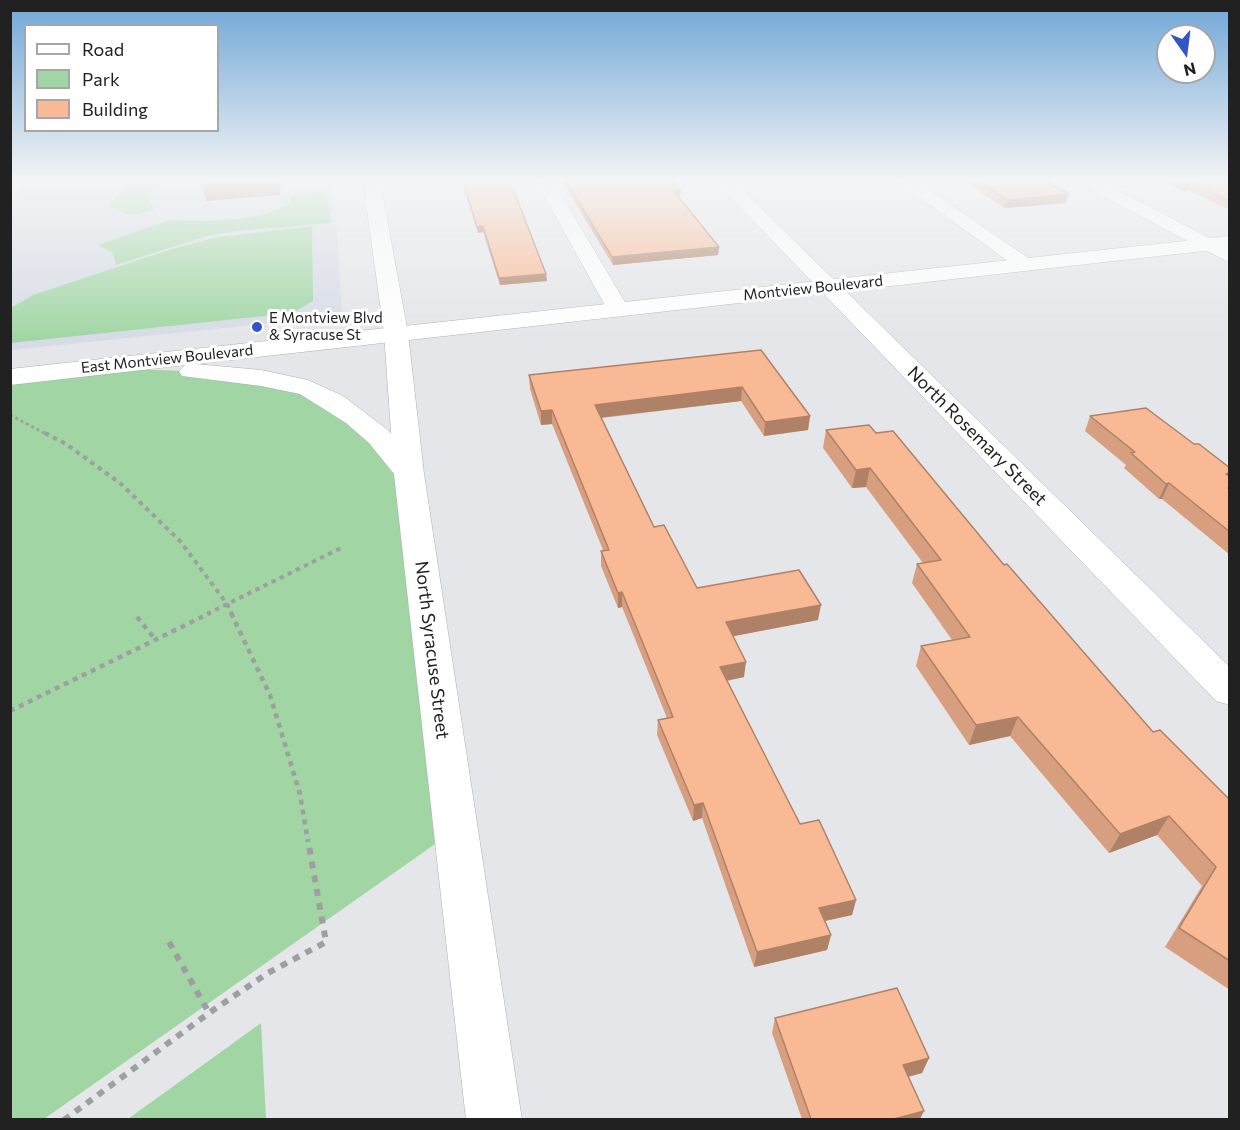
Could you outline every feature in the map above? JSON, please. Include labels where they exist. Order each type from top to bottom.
[{"type":"street","name":"North Syracuse Street","points":[[380,234],[396,333],[409,474],[494,1119]]},
{"type":"street","points":[[574,234],[618,309]]},
{"type":"street","name":"North Rosemary Street","points":[[776,234],[1230,691]]},
{"type":"street","points":[[981,234],[1026,265]]},
{"type":"street","points":[[1186,234],[1230,257]]},
{"type":"street","name":"Montview Boulevard","points":[[396,333],[1230,242]]},
{"type":"street","name":"East Montview Boulevard","points":[[10,377],[396,333]]},
{"type":"street","points":[[87,368],[221,372],[286,382],[308,388],[356,417],[379,437],[409,474]]},
{"type":"path","points":[[10,415],[66,444],[120,483],[180,541],[227,604],[270,695],[300,794],[326,942],[268,973],[208,1013],[64,1119]]},
{"type":"path","points":[[10,711],[341,548]]},
{"type":"path","points":[[137,617],[155,639]]},
{"type":"path","points":[[169,942],[208,1013]]},
{"type":"shaded area","points":[[11,234],[337,234],[342,316],[11,350]]},
{"type":"green space","points":[[130,234],[220,234],[116,265],[113,253],[98,245]]},
{"type":"green space","points":[[246,234],[312,234],[313,301],[292,313],[11,343],[11,308],[33,295],[172,249],[218,237]]},
{"type":"green space","points":[[87,368],[221,372],[308,388],[409,474],[455,830],[44,1119],[11,1119],[11,377]]},
{"type":"green space","points":[[261,1023],[266,1119],[128,1119]]},
{"type":"building","points":[[485,234],[530,234],[546,274],[499,278]]},
{"type":"building","points":[[598,234],[708,234],[719,247],[612,257]]},
{"type":"building","points":[[761,350],[810,416],[765,422],[742,387],[595,405],[654,527],[664,525],[697,588],[799,570],[821,605],[726,622],[746,662],[720,667],[800,824],[819,820],[856,900],[819,908],[831,935],[757,952],[703,803],[694,805],[658,720],[673,717],[622,592],[618,593],[601,551],[609,550],[552,410],[541,411],[529,375]]},
{"type":"building","points":[[1146,408],[1230,468],[1230,473],[1226,474],[1230,477],[1230,488],[1228,488],[1230,489],[1230,532],[1169,483],[1166,484],[1131,453],[1135,452],[1090,416]]},
{"type":"building","points":[[869,425],[876,433],[893,431],[1004,565],[1007,564],[1153,732],[1160,730],[1230,800],[1230,961],[1179,928],[1216,867],[1169,816],[1120,834],[1018,717],[976,725],[921,646],[970,637],[917,564],[941,560],[870,468],[856,470],[826,430]]},
{"type":"building","points":[[897,988],[929,1058],[903,1065],[924,1111],[894,1119],[811,1119],[775,1018]]},
{"type":"place","name":"E Montview Blvd & Syracuse St","points":[[257,327]]}]
